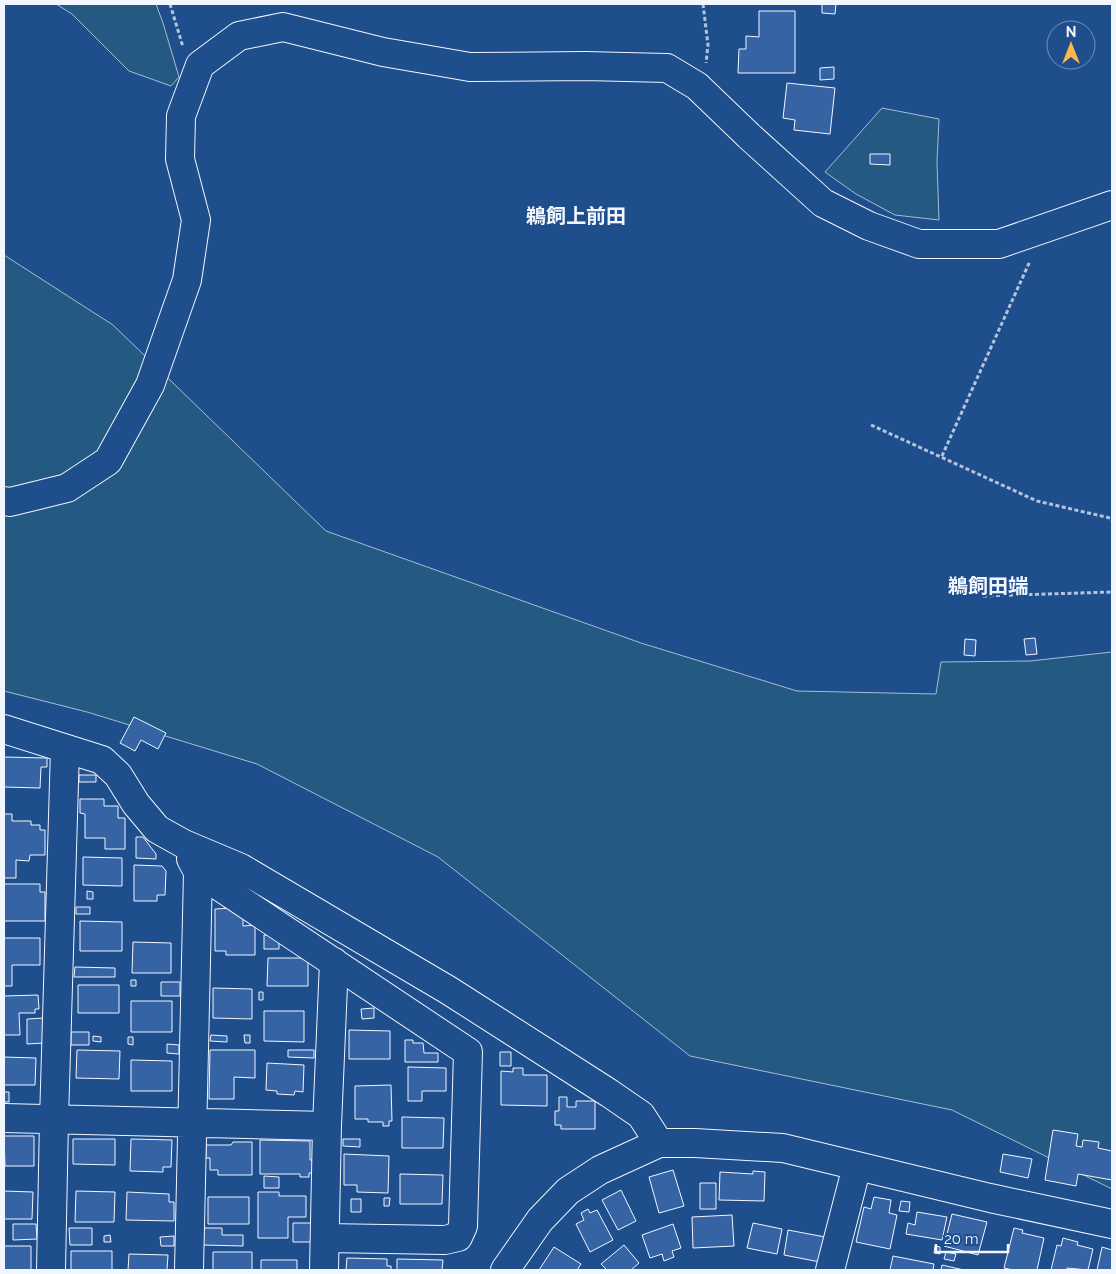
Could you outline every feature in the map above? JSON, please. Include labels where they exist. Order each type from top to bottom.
[{"type":"street","points":[[4,501],[10,502],[67,488],[108,461],[150,384],[187,280],[196,220],[180,159],[181,116],[200,64],[239,36],[283,27],[383,52],[470,67],[585,66],[666,68],[697,86],[823,203],[869,226],[918,244],[999,244],[1112,205]]},
{"type":"street","points":[[4,729],[102,760],[118,775],[136,804],[157,829],[184,844],[241,868],[448,990],[609,1092],[641,1115],[658,1143]]},
{"type":"street","points":[[51,1270],[65,749]]},
{"type":"street","points":[[184,844],[198,872],[189,1270]]},
{"type":"street","points":[[198,872],[468,1052],[463,1226],[458,1237],[445,1240],[325,1238]]},
{"type":"street","points":[[324,1270],[327,1126],[334,962]]},
{"type":"street","points":[[4,1118],[327,1126]]},
{"type":"street","points":[[505,1270],[540,1220],[568,1191],[600,1170],[658,1143],[783,1148],[990,1198],[1112,1224]]},
{"type":"street","points":[[830,1270],[858,1166]]},
{"type":"path","points":[[170,4],[194,81]]},
{"type":"path","points":[[697,86],[705,69],[708,45],[703,4]]},
{"type":"path","points":[[942,456],[1044,229]]},
{"type":"path","points":[[871,424],[1037,501],[1110,518],[1112,522]]},
{"type":"path","points":[[983,596],[1112,592]]},
{"type":"shaded area","points":[[56,4],[156,4],[179,77],[171,86],[129,71],[72,14]]},
{"type":"shaded area","points":[[882,108],[939,119],[937,162],[939,220],[895,215],[856,194],[825,172]]},
{"type":"shaded area","points":[[4,255],[113,325],[326,531],[641,643],[797,691],[936,694],[941,662],[1030,661],[1112,652],[1112,1189],[952,1110],[690,1056],[438,857],[257,764],[87,712],[4,691]]},
{"type":"building","points":[[822,4],[836,4],[835,14],[822,13]]},
{"type":"building","points":[[759,11],[795,11],[795,73],[738,73],[739,49],[746,49],[746,36],[759,37]]},
{"type":"building","points":[[834,67],[834,79],[820,80],[820,68]]},
{"type":"building","points":[[787,83],[835,88],[830,134],[794,130],[795,120],[783,118]]},
{"type":"building","points":[[870,154],[890,154],[890,165],[870,164]]},
{"type":"building","points":[[1035,638],[1037,654],[1026,655],[1024,639]]},
{"type":"building","points":[[965,639],[976,640],[975,656],[964,655]]},
{"type":"building","points":[[134,717],[166,733],[158,749],[141,740],[135,751],[120,743]]},
{"type":"building","points":[[4,757],[47,758],[47,767],[41,767],[40,788],[4,787]]},
{"type":"building","points":[[79,775],[96,775],[96,782],[79,782]]},
{"type":"building","points":[[80,799],[104,799],[104,806],[118,806],[118,818],[125,818],[125,849],[105,849],[105,838],[85,838],[85,814],[80,813]]},
{"type":"building","points":[[4,814],[12,814],[12,821],[31,821],[31,825],[40,825],[40,830],[45,830],[45,855],[30,855],[29,861],[16,860],[16,878],[4,878]]},
{"type":"building","points":[[136,837],[143,837],[156,854],[156,859],[136,858]]},
{"type":"building","points":[[83,857],[122,858],[122,886],[83,885]]},
{"type":"building","points":[[134,865],[162,866],[166,871],[165,895],[157,895],[157,901],[134,901]]},
{"type":"building","points":[[4,884],[40,884],[40,892],[45,892],[45,921],[4,921]]},
{"type":"building","points":[[87,891],[93,892],[93,899],[87,899]]},
{"type":"building","points":[[76,907],[90,907],[90,914],[76,914]]},
{"type":"building","points":[[233,908],[233,913],[243,913],[243,926],[255,925],[255,955],[226,955],[226,951],[215,951],[215,909]]},
{"type":"building","points":[[80,921],[122,922],[122,951],[80,951]]},
{"type":"building","points":[[264,935],[279,935],[279,949],[264,949]]},
{"type":"building","points":[[4,938],[40,938],[40,965],[12,965],[12,986],[4,986]]},
{"type":"building","points":[[133,942],[171,943],[171,973],[132,973]]},
{"type":"building","points":[[268,958],[308,958],[308,986],[267,986]]},
{"type":"building","points":[[75,967],[115,968],[115,977],[74,977]]},
{"type":"building","points":[[131,980],[136,980],[136,986],[131,986]]},
{"type":"building","points":[[161,982],[180,982],[180,996],[161,996]]},
{"type":"building","points":[[78,985],[119,985],[119,1013],[78,1013]]},
{"type":"building","points":[[213,988],[252,989],[252,1019],[213,1018]]},
{"type":"building","points":[[259,992],[263,992],[263,1000],[259,1000]]},
{"type":"building","points":[[38,995],[39,1009],[35,1009],[35,1013],[19,1013],[20,1035],[4,1035],[4,996]]},
{"type":"building","points":[[131,1001],[172,1001],[172,1032],[131,1032]]},
{"type":"building","points":[[374,1008],[374,1018],[362,1019],[361,1009]]},
{"type":"building","points":[[264,1011],[304,1011],[304,1042],[264,1041]]},
{"type":"building","points":[[44,1018],[44,1043],[27,1044],[27,1019]]},
{"type":"building","points":[[349,1030],[390,1031],[390,1059],[349,1059]]},
{"type":"building","points":[[71,1032],[89,1032],[89,1045],[71,1045]]},
{"type":"building","points":[[211,1035],[227,1036],[227,1042],[210,1041]]},
{"type":"building","points":[[244,1035],[250,1035],[250,1043],[245,1043]]},
{"type":"building","points":[[93,1036],[101,1037],[101,1042],[93,1041]]},
{"type":"building","points":[[128,1037],[133,1037],[133,1045],[128,1044]]},
{"type":"building","points":[[405,1040],[413,1040],[413,1043],[423,1043],[424,1053],[438,1053],[438,1062],[405,1062]]},
{"type":"building","points":[[167,1044],[179,1045],[179,1054],[167,1053]]},
{"type":"building","points":[[77,1050],[120,1051],[119,1079],[76,1078]]},
{"type":"building","points":[[210,1050],[255,1050],[255,1078],[234,1077],[234,1099],[209,1099]]},
{"type":"building","points":[[288,1050],[314,1050],[314,1058],[288,1057]]},
{"type":"building","points":[[500,1052],[511,1052],[511,1066],[500,1066]]},
{"type":"building","points":[[4,1057],[36,1058],[35,1085],[4,1085]]},
{"type":"building","points":[[131,1060],[172,1061],[172,1091],[131,1091]]},
{"type":"building","points":[[267,1063],[304,1065],[303,1092],[295,1091],[294,1095],[277,1094],[277,1091],[266,1090]]},
{"type":"building","points":[[408,1067],[446,1068],[446,1091],[422,1091],[422,1101],[408,1101]]},
{"type":"building","points":[[513,1068],[523,1068],[523,1075],[547,1075],[547,1106],[501,1105],[501,1071],[513,1072]]},
{"type":"building","points":[[391,1085],[392,1121],[389,1121],[389,1126],[383,1126],[383,1122],[368,1122],[368,1119],[355,1119],[355,1086]]},
{"type":"building","points":[[4,1092],[9,1092],[9,1102],[4,1102]]},
{"type":"building","points":[[559,1097],[567,1097],[567,1107],[576,1107],[576,1101],[595,1101],[595,1129],[561,1129],[561,1125],[555,1125],[555,1111],[559,1111]]},
{"type":"building","points":[[402,1117],[444,1118],[443,1148],[402,1148]]},
{"type":"building","points":[[1053,1130],[1078,1134],[1076,1146],[1082,1147],[1083,1140],[1099,1142],[1098,1148],[1112,1151],[1112,1180],[1078,1174],[1076,1186],[1045,1180]]},
{"type":"building","points":[[4,1136],[34,1136],[34,1166],[5,1166]]},
{"type":"building","points":[[73,1139],[115,1139],[115,1165],[73,1164]]},
{"type":"building","points":[[131,1139],[172,1140],[171,1167],[163,1167],[163,1172],[130,1171]]},
{"type":"building","points":[[343,1139],[360,1139],[360,1147],[343,1146]]},
{"type":"building","points":[[260,1140],[310,1141],[310,1160],[314,1160],[314,1173],[309,1173],[309,1177],[300,1177],[300,1174],[260,1174]]},
{"type":"building","points":[[233,1142],[252,1142],[252,1175],[218,1175],[218,1170],[210,1170],[210,1158],[206,1158],[206,1145],[231,1145]]},
{"type":"building","points":[[344,1154],[389,1156],[388,1193],[357,1192],[357,1185],[344,1185]]},
{"type":"building","points":[[1003,1154],[1032,1159],[1028,1178],[1000,1172]]},
{"type":"building","points":[[673,1170],[684,1206],[659,1213],[649,1177]]},
{"type":"building","points":[[753,1171],[765,1172],[764,1201],[719,1200],[720,1172],[753,1174]]},
{"type":"building","points":[[400,1174],[443,1175],[442,1204],[400,1204]]},
{"type":"building","points":[[264,1176],[279,1177],[279,1188],[264,1188]]},
{"type":"building","points":[[700,1183],[716,1183],[716,1209],[700,1209]]},
{"type":"building","points":[[621,1190],[636,1221],[618,1230],[602,1200]]},
{"type":"building","points":[[4,1191],[33,1192],[32,1219],[4,1219]]},
{"type":"building","points":[[76,1191],[115,1192],[114,1222],[75,1222]]},
{"type":"building","points":[[127,1192],[169,1194],[169,1202],[174,1202],[174,1221],[126,1220]]},
{"type":"building","points":[[258,1192],[279,1192],[279,1196],[306,1196],[306,1217],[288,1217],[288,1238],[258,1238]]},
{"type":"building","points":[[208,1197],[249,1197],[249,1224],[208,1224]]},
{"type":"building","points":[[874,1197],[891,1200],[889,1213],[897,1215],[890,1249],[856,1242],[864,1207],[871,1209]]},
{"type":"building","points":[[384,1198],[390,1198],[389,1206],[384,1206]]},
{"type":"building","points":[[351,1199],[361,1199],[361,1212],[351,1212]]},
{"type":"building","points":[[901,1201],[910,1202],[909,1212],[899,1211]]},
{"type":"building","points":[[588,1209],[590,1213],[597,1210],[613,1240],[590,1252],[576,1224],[584,1220],[581,1213]]},
{"type":"building","points":[[917,1212],[947,1217],[942,1240],[906,1234],[908,1223],[915,1225]]},
{"type":"building","points":[[952,1214],[987,1222],[978,1255],[944,1246]]},
{"type":"building","points":[[732,1215],[734,1246],[693,1248],[692,1217]]},
{"type":"building","points":[[293,1223],[312,1223],[312,1242],[293,1242]]},
{"type":"building","points":[[753,1223],[782,1229],[777,1254],[747,1248]]},
{"type":"building","points":[[13,1224],[36,1224],[37,1239],[13,1240]]},
{"type":"building","points":[[673,1224],[681,1248],[672,1251],[674,1257],[664,1261],[662,1254],[650,1258],[642,1235]]},
{"type":"building","points":[[69,1228],[92,1228],[92,1245],[70,1245]]},
{"type":"building","points":[[203,1228],[222,1228],[222,1235],[243,1235],[243,1246],[203,1245]]},
{"type":"building","points":[[1014,1228],[1023,1230],[1022,1233],[1044,1238],[1037,1270],[1004,1268]]},
{"type":"building","points":[[788,1230],[825,1237],[820,1262],[784,1255]]},
{"type":"building","points":[[110,1235],[111,1242],[104,1242],[104,1236]]},
{"type":"building","points":[[174,1236],[174,1246],[161,1246],[160,1237]]},
{"type":"building","points":[[1063,1238],[1078,1242],[1077,1245],[1093,1249],[1088,1270],[1067,1268],[1067,1270],[1051,1270],[1057,1245],[1061,1246]]},
{"type":"building","points":[[624,1245],[639,1263],[631,1270],[607,1270],[601,1264]]},
{"type":"building","points":[[4,1246],[31,1246],[31,1270],[4,1270]]},
{"type":"building","points":[[935,1246],[940,1247],[940,1254],[934,1253]]},
{"type":"building","points":[[554,1247],[581,1264],[577,1270],[539,1270]]},
{"type":"building","points":[[1102,1247],[1112,1250],[1112,1270],[1097,1270]]},
{"type":"building","points":[[71,1251],[112,1251],[112,1270],[71,1270]]},
{"type":"building","points":[[213,1252],[252,1252],[252,1270],[213,1270]]},
{"type":"building","points":[[946,1252],[956,1254],[954,1261],[944,1259]]},
{"type":"building","points":[[129,1254],[168,1255],[167,1270],[128,1270]]},
{"type":"building","points":[[893,1256],[934,1264],[933,1270],[890,1270]]},
{"type":"building","points":[[347,1258],[387,1259],[387,1266],[391,1266],[391,1270],[346,1270]]},
{"type":"building","points":[[397,1259],[443,1260],[442,1270],[397,1270]]},
{"type":"building","points":[[261,1260],[297,1260],[297,1270],[261,1270]]},
{"type":"building","points":[[942,1265],[964,1270],[941,1270]]},
{"type":"district","name":"鵜飼上前田","points":[[576,216]]},
{"type":"district","name":"鵜飼田端","points":[[988,586]]}]
